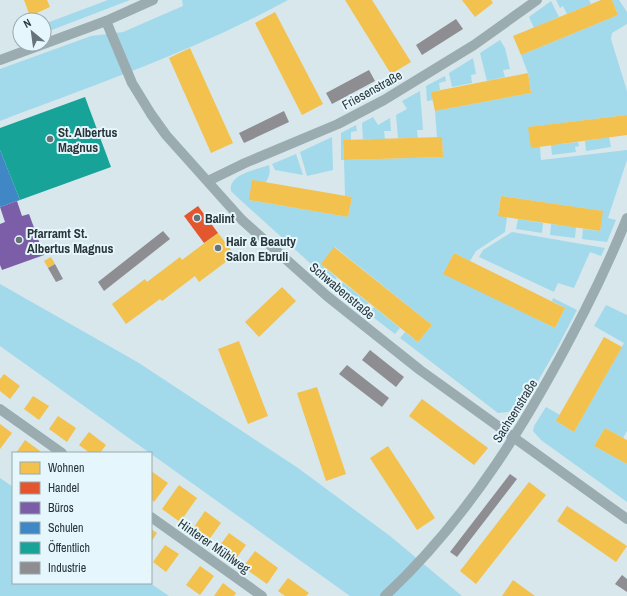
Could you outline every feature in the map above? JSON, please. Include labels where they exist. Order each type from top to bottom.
[{"type":"street","points":[[0,60],[106,21],[153,0]]},
{"type":"street","name":"Friesenstraße","points":[[208,181],[231,169],[338,124],[384,100],[474,45],[537,0]]},
{"type":"street","name":"Schwabenstraße","points":[[106,21],[132,83],[151,114],[166,135],[242,220],[327,296],[420,370],[627,519]]},
{"type":"street","name":"Sachsenstraße","points":[[386,595],[427,553],[458,516],[514,439],[562,358],[615,248],[627,218]]},
{"type":"street","points":[[0,409],[61,452]]},
{"type":"street","name":"Hinterer Mühlweg","points":[[152,518],[262,596]]},
{"type":"shaded area","points":[[108,0],[130,0],[52,30],[52,21]]},
{"type":"shaded area","points":[[182,0],[288,0],[182,51],[110,80],[0,121],[0,69],[47,52],[52,52],[52,50],[91,36],[123,32],[183,6]]},
{"type":"shaded area","points":[[556,0],[589,0],[591,4],[567,14],[563,6],[560,8]]},
{"type":"shaded area","points":[[612,0],[619,0],[627,12],[627,24],[612,33],[611,39],[627,91],[627,115],[529,127],[540,147],[541,160],[627,150],[627,160],[608,218],[616,220],[607,242],[582,239],[583,229],[600,231],[602,211],[501,196],[498,215],[507,217],[505,232],[476,251],[470,261],[454,253],[444,273],[555,328],[565,308],[552,301],[553,298],[577,310],[524,405],[516,411],[498,413],[400,338],[405,332],[418,342],[432,325],[335,247],[321,264],[337,278],[332,283],[231,191],[231,185],[238,177],[250,171],[269,165],[270,170],[267,180],[249,200],[348,217],[352,197],[345,196],[344,160],[443,157],[442,137],[437,137],[435,111],[531,93],[528,73],[521,55],[618,15]]},
{"type":"shaded area","points":[[551,1],[559,17],[534,28],[529,17]]},
{"type":"shaded area","points":[[500,40],[505,48],[510,69],[503,70],[505,77],[487,81],[480,53]]},
{"type":"shaded area","points":[[473,58],[476,74],[471,75],[472,83],[452,87],[449,73]]},
{"type":"shaded area","points":[[445,76],[446,81],[439,83],[440,90],[432,92],[433,100],[427,101],[426,86]]},
{"type":"shaded area","points":[[420,91],[423,130],[417,130],[418,138],[398,138],[396,115],[407,109],[402,101]]},
{"type":"shaded area","points":[[373,117],[378,125],[390,118],[391,131],[384,131],[385,139],[363,139],[362,123]]},
{"type":"shaded area","points":[[356,125],[357,131],[351,132],[351,140],[343,140],[344,160],[341,160],[341,133]]},
{"type":"shaded area","points":[[332,137],[333,170],[307,176],[300,152]]},
{"type":"shaded area","points":[[609,137],[611,147],[586,151],[585,141]]},
{"type":"shaded area","points":[[578,142],[579,146],[575,147],[576,152],[552,155],[551,145]]},
{"type":"shaded area","points":[[296,154],[303,175],[275,170],[272,164]]},
{"type":"shaded area","points":[[518,219],[543,223],[542,233],[516,229]]},
{"type":"shaded area","points":[[551,224],[576,227],[575,238],[550,235]]},
{"type":"shaded area","points":[[512,232],[605,248],[601,256],[590,252],[574,288],[558,283],[554,292],[479,257],[483,250]]},
{"type":"shaded area","points":[[341,281],[369,303],[364,309],[336,286]]},
{"type":"shaded area","points":[[0,284],[139,363],[298,468],[390,536],[462,596],[350,596],[152,455],[152,452],[148,452],[0,346]]},
{"type":"shaded area","points":[[606,305],[627,315],[627,431],[623,438],[605,428],[594,446],[627,464],[627,502],[541,440],[533,431],[534,426],[546,407],[560,415],[556,421],[574,432],[624,343],[594,326]]},
{"type":"shaded area","points":[[374,307],[400,328],[395,334],[369,314]]},
{"type":"shaded area","points":[[0,478],[12,486],[12,584],[151,584],[169,596],[0,596]]},
{"type":"building: Wohnen","points":[[24,0],[47,0],[50,7],[39,12],[28,12]]},
{"type":"building: Wohnen","points":[[345,0],[372,0],[411,62],[391,74]]},
{"type":"building: Wohnen","points":[[462,0],[491,0],[493,3],[475,17]]},
{"type":"building: Wohnen","points":[[601,0],[612,0],[618,15],[521,55],[513,36]]},
{"type":"building: Wohnen","points":[[275,12],[323,104],[302,115],[255,23]]},
{"type":"building: Wohnen","points":[[190,48],[233,143],[211,153],[169,58]]},
{"type":"building: Wohnen","points":[[528,73],[531,93],[435,111],[431,92]]},
{"type":"building: Wohnen","points":[[627,115],[627,135],[531,148],[528,127]]},
{"type":"building: Wohnen","points":[[442,137],[443,157],[344,160],[343,140]]},
{"type":"building: Wohnen","points":[[252,180],[352,197],[348,217],[249,200]]},
{"type":"building: Wohnen","points":[[501,196],[603,211],[600,231],[498,216]]},
{"type":"building: Wohnen","points":[[218,233],[235,255],[199,282],[195,276],[162,301],[160,299],[126,324],[112,304],[145,279],[147,282],[180,257],[182,260]]},
{"type":"building: Wohnen","points":[[334,247],[432,325],[418,342],[321,264]]},
{"type":"building: Wohnen","points":[[454,253],[565,308],[555,328],[443,274]]},
{"type":"building: Wohnen","points":[[51,257],[55,264],[48,268],[44,261]]},
{"type":"building: Wohnen","points":[[282,287],[296,301],[259,337],[245,322]]},
{"type":"building: Wohnen","points":[[604,337],[622,347],[574,432],[556,421]]},
{"type":"building: Wohnen","points":[[239,341],[268,416],[248,424],[218,349]]},
{"type":"building: Wohnen","points":[[4,374],[20,386],[10,399],[0,391],[0,379]]},
{"type":"building: Wohnen","points":[[317,387],[346,474],[326,481],[297,393]]},
{"type":"building: Wohnen","points":[[33,396],[49,406],[39,420],[24,409]]},
{"type":"building: Wohnen","points":[[422,399],[488,448],[474,465],[409,416]]},
{"type":"building: Wohnen","points":[[58,416],[76,428],[67,442],[49,429]]},
{"type":"building: Wohnen","points":[[0,424],[12,433],[0,449]]},
{"type":"building: Wohnen","points":[[605,428],[627,440],[627,464],[594,446]]},
{"type":"building: Wohnen","points":[[89,432],[106,445],[101,452],[89,452],[79,445]]},
{"type":"building: Wohnen","points":[[25,440],[40,451],[40,452],[17,452]]},
{"type":"building: Wohnen","points":[[388,446],[435,518],[417,530],[370,458]]},
{"type":"building: Wohnen","points":[[152,472],[168,483],[154,502],[152,500]]},
{"type":"building: Wohnen","points":[[529,482],[546,495],[476,584],[460,571]]},
{"type":"building: Wohnen","points":[[179,485],[197,498],[180,522],[162,509]]},
{"type":"building: Wohnen","points":[[567,506],[627,546],[616,562],[557,521]]},
{"type":"building: Wohnen","points":[[205,511],[221,523],[208,541],[192,530]]},
{"type":"building: Wohnen","points":[[152,530],[157,533],[152,540]]},
{"type":"building: Wohnen","points":[[229,533],[246,545],[235,560],[218,548]]},
{"type":"building: Wohnen","points":[[165,545],[179,554],[166,572],[153,562]]},
{"type":"building: Wohnen","points":[[255,551],[278,568],[267,584],[243,567]]},
{"type":"building: Wohnen","points":[[200,566],[214,576],[200,595],[186,585]]},
{"type":"building: Wohnen","points":[[288,578],[309,593],[306,596],[285,596],[278,591]]},
{"type":"building: Wohnen","points":[[513,580],[535,596],[502,596]]},
{"type":"building: Wohnen","points":[[223,583],[236,593],[234,596],[214,596]]},
{"type":"building: Handel","points":[[198,206],[218,233],[204,243],[184,216]]},
{"type":"building: Büros","name":"Pfarramt St. Albertus Magnus","points":[[17,201],[22,216],[29,214],[44,255],[2,270],[0,265],[0,224],[5,222],[0,207]]},
{"type":"building: Schulen","points":[[0,150],[20,200],[0,207]]},
{"type":"building: Öffentlich","name":"St. Albertus Magnus","points":[[85,97],[111,167],[20,200],[0,150],[0,128]]},
{"type":"building: Industrie","points":[[456,19],[463,29],[422,55],[416,45]]},
{"type":"building: Industrie","points":[[369,70],[375,81],[332,104],[326,93]]},
{"type":"building: Industrie","points":[[284,111],[289,122],[244,143],[239,133]]},
{"type":"building: Industrie","points":[[163,231],[170,239],[104,291],[98,282]]},
{"type":"building: Industrie","points":[[55,264],[63,279],[56,282],[48,268]]},
{"type":"building: Industrie","points":[[370,350],[404,377],[396,387],[362,360]]},
{"type":"building: Industrie","points":[[347,365],[389,398],[382,407],[339,374]]},
{"type":"building: Industrie","points":[[510,474],[517,479],[457,557],[450,552]]},
{"type":"building: Industrie","points":[[622,575],[627,579],[627,592],[615,584]]},
{"type":"place","name":"St. Albertus Magnus","points":[[50,139]]},
{"type":"place","name":"Balint","points":[[197,218]]},
{"type":"place","name":"Pfarramt St. Albertus Magnus","points":[[19,240]]},
{"type":"place","name":"Hair & Beauty Salon Ebruli","points":[[218,248]]}]
